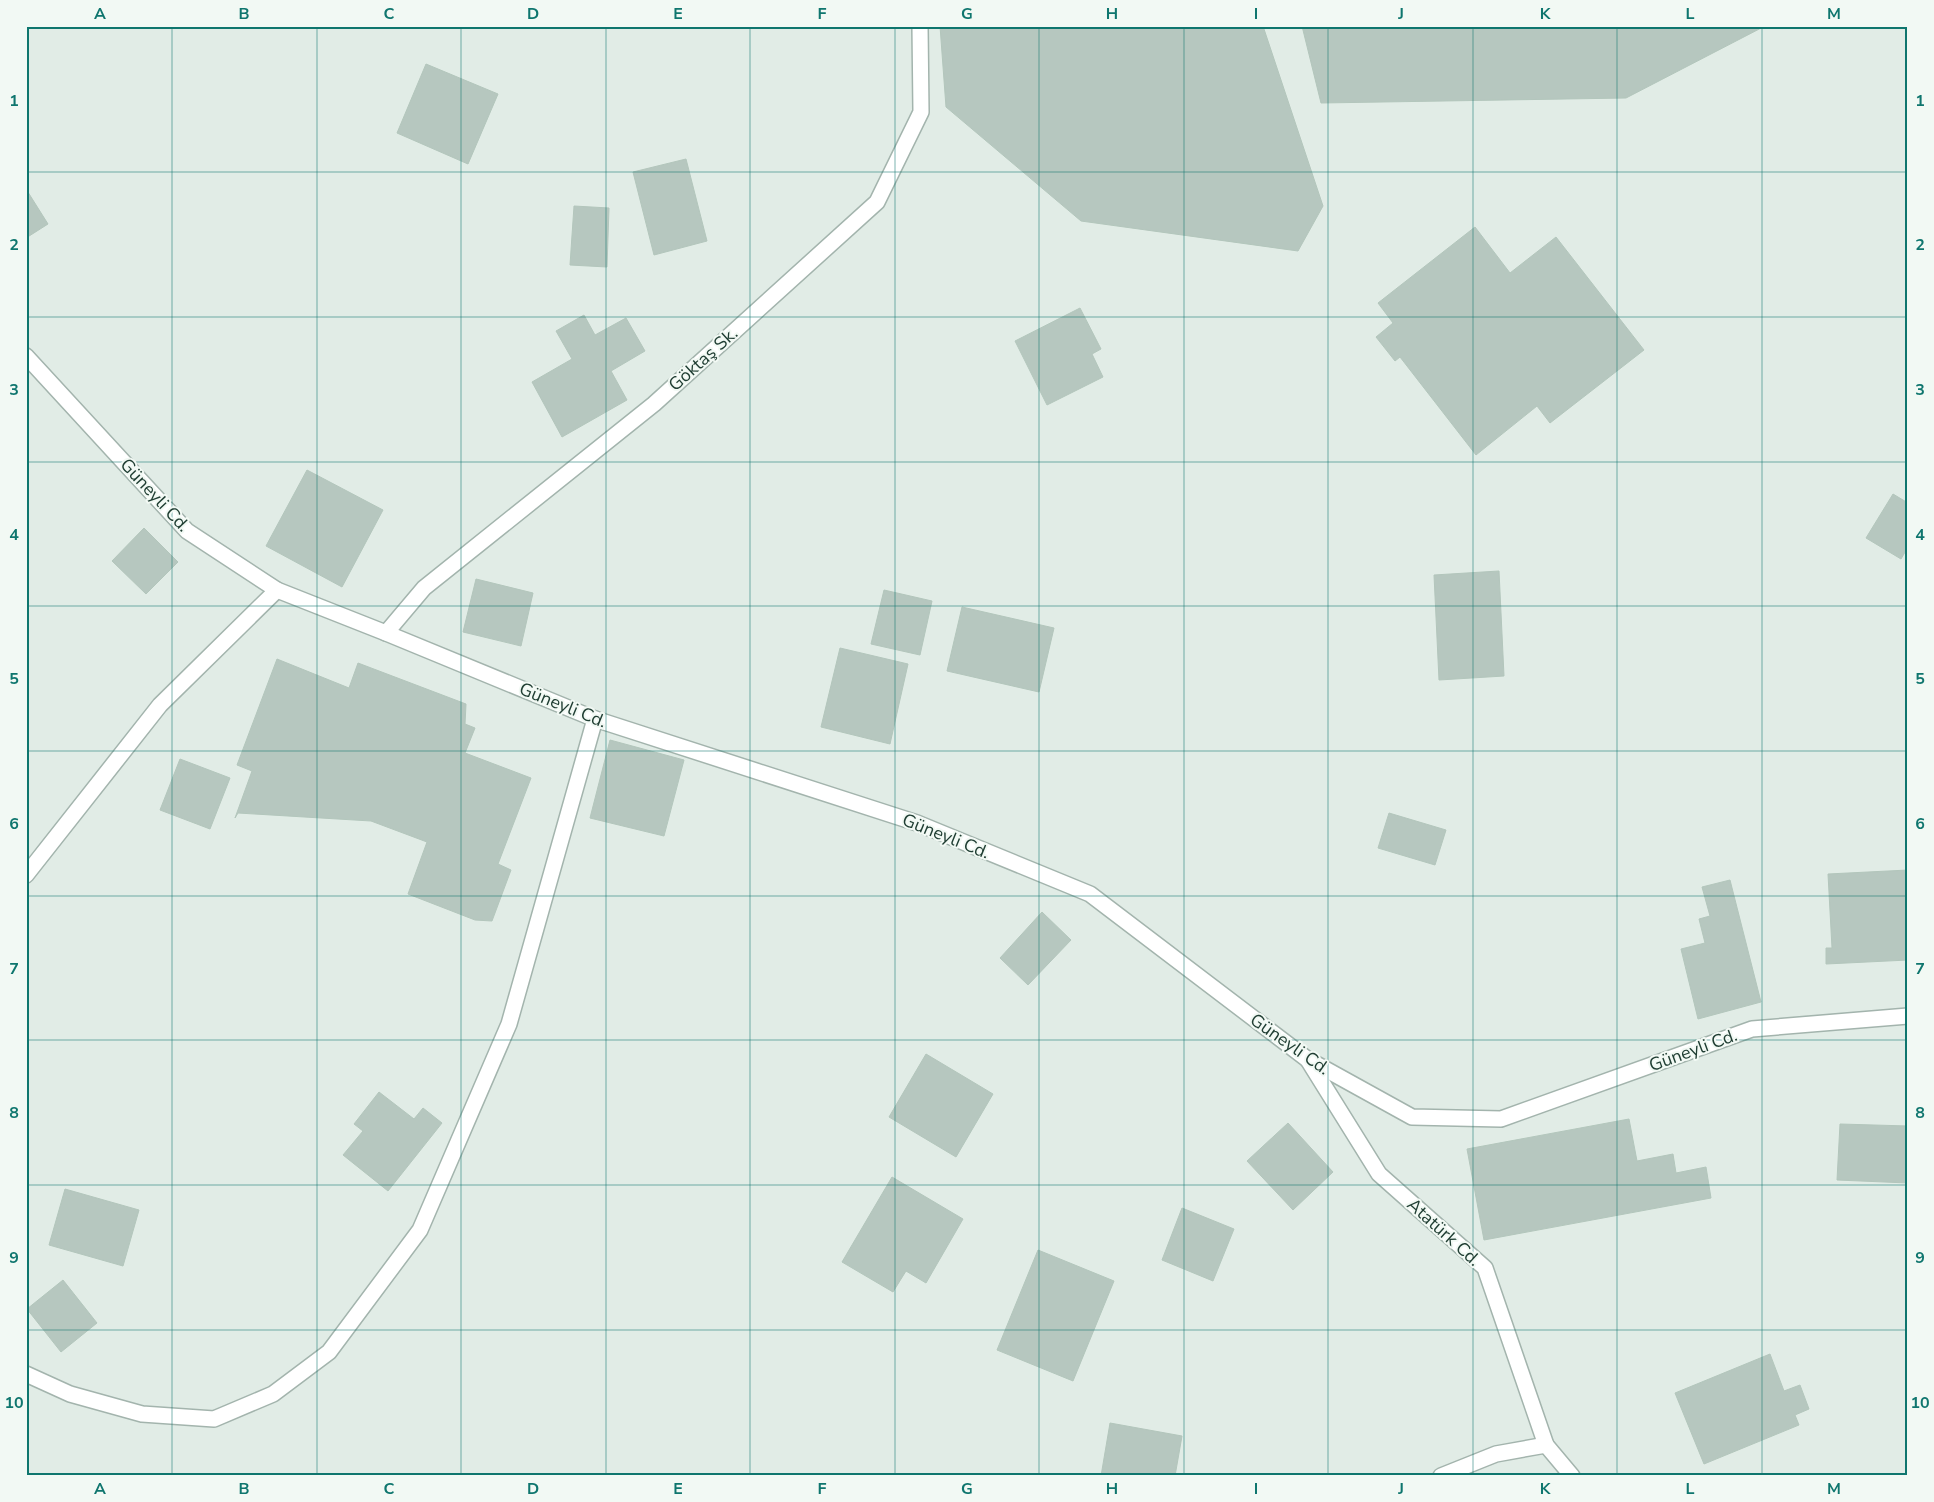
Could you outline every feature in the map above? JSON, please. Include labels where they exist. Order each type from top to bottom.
[{"type":"street","name":"Göktaş Sk.","points":[[386,633],[424,588],[654,404],[877,202],[921,112],[920,26]]},
{"type":"street","name":"Güneyli Cd.","points":[[26,356],[187,531],[277,590],[595,719],[917,823],[1090,894],[1307,1059],[1412,1117],[1501,1119],[1752,1029],[1908,1016]]},
{"type":"street","points":[[26,876],[160,705],[277,590]]},
{"type":"street","points":[[26,1374],[70,1394],[142,1414],[214,1419],[273,1394],[329,1352],[420,1230],[509,1024],[595,719]]},
{"type":"street","name":"Atatürk Cd.","points":[[1307,1059],[1379,1174],[1485,1268],[1546,1444],[1572,1476]]},
{"type":"street","points":[[1441,1476],[1496,1454],[1546,1444]]},
{"type":"building","points":[[940,26],[1263,26],[1323,206],[1298,251],[1081,221],[946,107]]},
{"type":"building","points":[[1302,26],[1765,26],[1626,98],[1321,103]]},
{"type":"building","points":[[426,64],[498,94],[468,164],[397,133]]},
{"type":"building","points":[[686,159],[707,241],[654,255],[633,172]]},
{"type":"building","points":[[26,189],[48,224],[26,238]]},
{"type":"building","points":[[574,206],[609,208],[607,267],[570,265]]},
{"type":"building","points":[[1475,227],[1510,273],[1556,237],[1644,350],[1550,423],[1537,406],[1476,455],[1400,357],[1395,361],[1376,337],[1393,323],[1378,303]]},
{"type":"building","points":[[1080,308],[1101,349],[1092,354],[1103,377],[1047,405],[1015,341]]},
{"type":"building","points":[[584,315],[595,335],[626,318],[645,351],[611,371],[627,400],[562,437],[532,382],[572,359],[556,331]]},
{"type":"building","points":[[307,470],[383,510],[342,587],[266,546]]},
{"type":"building","points":[[1893,494],[1908,503],[1908,547],[1901,559],[1866,538]]},
{"type":"building","points":[[144,528],[178,562],[146,594],[112,561]]},
{"type":"building","points":[[1499,571],[1504,676],[1439,680],[1434,575]]},
{"type":"building","points":[[476,579],[533,593],[521,646],[463,632]]},
{"type":"building","points":[[884,590],[932,601],[920,655],[871,644]]},
{"type":"building","points":[[962,607],[1054,628],[1039,692],[947,671]]},
{"type":"building","points":[[840,648],[908,664],[890,744],[821,727]]},
{"type":"building","points":[[277,659],[349,688],[358,663],[466,704],[465,724],[475,728],[465,753],[531,778],[498,864],[511,870],[492,921],[475,920],[408,894],[427,842],[371,821],[238,813],[235,818],[252,771],[237,765]]},
{"type":"building","points":[[610,740],[684,760],[664,836],[590,818]]},
{"type":"building","points":[[180,759],[230,778],[210,829],[160,810]]},
{"type":"building","points":[[1389,813],[1446,830],[1435,865],[1378,848]]},
{"type":"building","points":[[1908,870],[1908,960],[1826,964],[1826,948],[1832,948],[1828,874]]},
{"type":"building","points":[[1730,880],[1761,1002],[1698,1019],[1681,949],[1705,943],[1699,919],[1710,916],[1702,887]]},
{"type":"building","points":[[1042,912],[1071,940],[1028,985],[1000,958]]},
{"type":"building","points":[[926,1054],[993,1094],[956,1157],[889,1117]]},
{"type":"building","points":[[379,1092],[414,1119],[423,1108],[442,1123],[388,1191],[343,1155],[363,1131],[354,1124]]},
{"type":"building","points":[[1629,1119],[1637,1161],[1673,1154],[1676,1173],[1706,1167],[1711,1198],[1484,1240],[1467,1149]]},
{"type":"building","points":[[1288,1123],[1333,1172],[1293,1210],[1247,1161]]},
{"type":"building","points":[[1840,1124],[1908,1126],[1908,1183],[1837,1180]]},
{"type":"building","points":[[892,1177],[963,1219],[926,1283],[906,1271],[893,1292],[842,1262]]},
{"type":"building","points":[[65,1189],[139,1210],[123,1266],[49,1245]]},
{"type":"building","points":[[1182,1208],[1234,1229],[1213,1281],[1162,1260]]},
{"type":"building","points":[[1038,1250],[1114,1281],[1073,1381],[997,1350]]},
{"type":"building","points":[[63,1280],[97,1323],[61,1352],[27,1309]]},
{"type":"building","points":[[1770,1354],[1784,1391],[1800,1385],[1809,1409],[1795,1415],[1799,1425],[1704,1464],[1675,1393]]},
{"type":"building","points":[[1110,1423],[1182,1436],[1175,1476],[1101,1476]]}]
